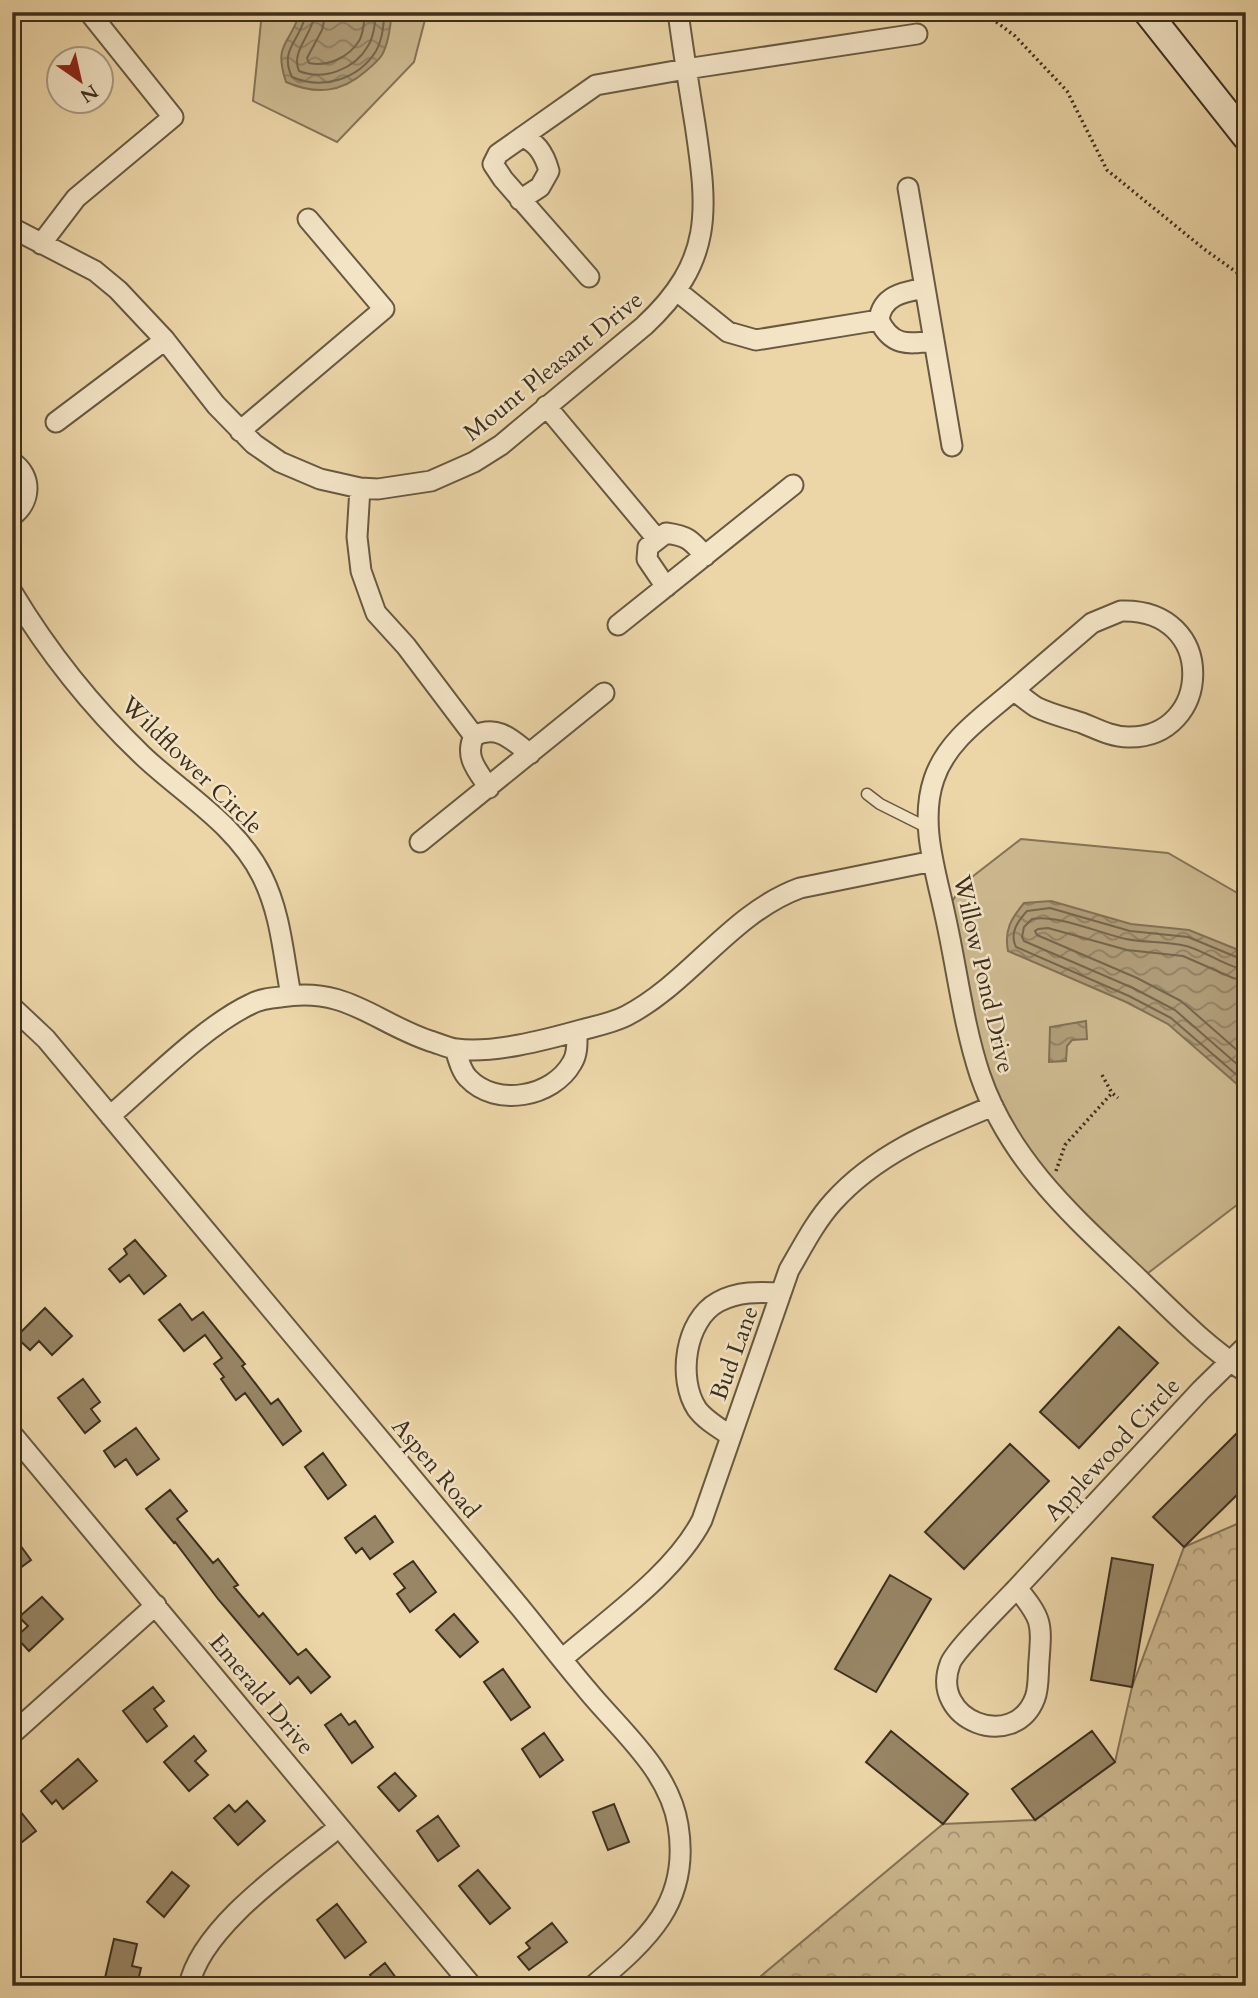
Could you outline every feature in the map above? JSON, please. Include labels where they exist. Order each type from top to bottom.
[{"type":"main road","points":[[1147,12],[1246,137]]},
{"type":"street","points":[[41,244],[76,198],[173,117],[89,12]]},
{"type":"street","name":"Mount Pleasant Drive","points":[[13,230],[95,271],[118,290],[164,340],[216,405],[254,444],[279,461],[320,479],[360,488],[410,486],[431,481],[458,471],[501,444],[644,326],[677,291],[691,267],[699,242],[704,198],[678,12]]},
{"type":"street","points":[[589,277],[520,200],[493,163],[498,153],[596,85],[917,34]]},
{"type":"street","points":[[520,200],[540,187],[549,171],[538,147],[530,139],[522,137]]},
{"type":"street","points":[[908,188],[952,446]]},
{"type":"street","points":[[240,430],[384,309],[308,219]]},
{"type":"street","points":[[925,288],[894,296],[883,304],[878,320],[884,330],[897,341],[909,344],[934,341]]},
{"type":"street","points":[[677,291],[728,332],[756,340],[878,320]]},
{"type":"street","points":[[56,422],[164,340]]},
{"type":"street","points":[[546,406],[657,539]]},
{"type":"street","points":[[12,462],[20,469],[28,496],[24,505],[12,516]]},
{"type":"street","points":[[618,625],[793,485]]},
{"type":"street","points":[[360,488],[356,537],[361,571],[376,613],[405,646],[474,736]]},
{"type":"street","points":[[666,587],[647,559],[648,547],[657,539],[666,533],[681,535],[690,539],[705,556]]},
{"type":"street","name":"Wildflower Circle","points":[[12,592],[56,658],[96,707],[142,755],[228,828],[250,855],[276,908],[291,995]]},
{"type":"street","points":[[933,861],[928,804],[933,780],[941,763],[960,736],[1092,623],[1121,611],[1148,613],[1162,619],[1180,634],[1192,663],[1194,677],[1192,690],[1178,715],[1162,729],[1144,735],[1116,736],[1036,706],[1014,691]]},
{"type":"street","points":[[420,842],[604,693]]},
{"type":"street","points":[[474,736],[489,731],[503,733],[530,754]]},
{"type":"street","points":[[474,736],[469,754],[489,788]]},
{"type":"street","name":"Willow Pond Drive","points":[[110,1116],[196,1041],[232,1014],[252,1003],[291,995],[331,996],[352,1003],[422,1038],[455,1049],[503,1046],[577,1031],[614,1021],[649,1002],[758,909],[780,895],[800,888],[933,861],[969,1037],[980,1076],[993,1106],[1021,1156],[1065,1208],[1178,1316],[1237,1366]]},
{"type":"street","name":"Aspen Road","points":[[12,1007],[46,1039],[651,1764],[665,1786],[679,1836],[679,1867],[674,1892],[650,1935],[593,1986]]},
{"type":"street","points":[[455,1049],[466,1076],[475,1085],[496,1093],[516,1096],[546,1088],[565,1074],[574,1062],[577,1031]]},
{"type":"street","name":"Bud Lane","points":[[562,1659],[667,1568],[691,1541],[702,1520],[789,1270],[810,1233],[832,1203],[853,1181],[898,1149],[993,1106]]},
{"type":"street","points":[[731,1436],[699,1411],[692,1396],[687,1367],[689,1346],[695,1328],[706,1311],[730,1297],[752,1292],[781,1293]]},
{"type":"street","name":"Applewood Circle","points":[[1017,1588],[1036,1612],[1041,1627],[1036,1697],[1025,1714],[1015,1721],[998,1727],[976,1724],[954,1705],[948,1692],[946,1682],[950,1661],[1017,1588],[1237,1366],[1246,1346]]},
{"type":"street","name":"Emerald Drive","points":[[12,1434],[472,1986]]},
{"type":"street","points":[[12,1734],[156,1605]]},
{"type":"street","points":[[189,1986],[201,1956],[214,1936],[247,1903],[340,1827]]},
{"type":"lane","points":[[867,794],[880,804],[929,829]]},
{"type":"path","points":[[983,12],[1016,36],[1067,91],[1107,170],[1204,249],[1246,279]]},
{"type":"path","points":[[1102,1075],[1118,1098]]},
{"type":"path","points":[[1055,1173],[1065,1145],[1112,1093]]},
{"type":"green space","points":[[262,12],[427,12],[414,62],[337,142],[253,101]]},
{"type":"green space","points":[[1021,839],[1168,853],[1246,898],[1246,1198],[1139,1280],[1065,1208],[993,1106],[945,913],[963,884]]},
{"type":"green space","points":[[1246,1520],[1246,1986],[749,1986],[943,1824],[1035,1820],[1115,1762],[1132,1687],[1184,1547]]},
{"type":"water","points":[[300,12],[392,12],[388,39],[382,55],[357,78],[338,88],[308,89],[286,82],[282,69],[282,51]]},
{"type":"water","points":[[1051,901],[1131,924],[1189,930],[1236,949],[1246,956],[1246,1092],[1168,1024],[1126,1002],[1008,951],[1010,925],[1024,903]]},
{"type":"water","points":[[1086,1021],[1087,1039],[1072,1040],[1067,1046],[1066,1061],[1049,1062],[1050,1027]]},
{"type":"building","points":[[135,1240],[166,1276],[144,1294],[129,1275],[120,1282],[109,1269],[127,1254],[124,1249]]},
{"type":"building","points":[[180,1304],[192,1320],[203,1312],[245,1364],[242,1366],[271,1404],[278,1399],[301,1431],[283,1445],[245,1393],[236,1400],[214,1364],[222,1358],[205,1335],[184,1351],[159,1320]]},
{"type":"building","points":[[45,1308],[72,1336],[52,1355],[39,1341],[30,1350],[16,1337]]},
{"type":"building","points":[[1119,1327],[1158,1363],[1079,1448],[1040,1412]]},
{"type":"building","points":[[83,1379],[100,1402],[91,1409],[100,1421],[85,1433],[58,1398]]},
{"type":"building","points":[[136,1428],[159,1459],[137,1475],[126,1459],[115,1467],[104,1451]]},
{"type":"building","points":[[1236,1434],[1246,1444],[1246,1486],[1184,1547],[1153,1517]]},
{"type":"building","points":[[1010,1444],[1049,1481],[964,1569],[925,1532]]},
{"type":"building","points":[[323,1453],[346,1485],[328,1499],[305,1467]]},
{"type":"building","points":[[170,1490],[187,1511],[177,1519],[213,1563],[218,1559],[238,1585],[234,1587],[259,1617],[263,1613],[298,1655],[306,1649],[330,1677],[311,1693],[298,1677],[290,1684],[146,1509]]},
{"type":"building","points":[[375,1516],[393,1542],[370,1559],[362,1548],[356,1553],[345,1538]]},
{"type":"building","points":[[12,1534],[31,1560],[12,1574]]},
{"type":"building","points":[[1112,1558],[1153,1565],[1132,1687],[1091,1680]]},
{"type":"building","points":[[413,1561],[436,1592],[410,1612],[397,1594],[405,1588],[394,1574]]},
{"type":"building","points":[[890,1575],[931,1599],[876,1692],[835,1669]]},
{"type":"building","points":[[42,1597],[63,1619],[29,1651],[16,1637],[28,1626],[19,1617]]},
{"type":"building","points":[[454,1614],[478,1642],[460,1657],[436,1630]]},
{"type":"building","points":[[503,1669],[530,1707],[511,1720],[484,1682]]},
{"type":"building","points":[[153,1687],[164,1701],[154,1709],[167,1726],[147,1742],[123,1711]]},
{"type":"building","points":[[341,1714],[349,1725],[355,1721],[373,1747],[352,1763],[325,1725]]},
{"type":"building","points":[[891,1731],[968,1794],[943,1824],[866,1762]]},
{"type":"building","points":[[1092,1731],[1115,1762],[1035,1820],[1012,1789]]},
{"type":"building","points":[[544,1733],[563,1760],[540,1777],[522,1749]]},
{"type":"building","points":[[194,1736],[206,1751],[195,1761],[208,1775],[189,1791],[164,1762]]},
{"type":"building","points":[[78,1759],[97,1781],[63,1809],[56,1800],[52,1804],[41,1791]]},
{"type":"building","points":[[395,1773],[416,1796],[399,1811],[378,1787]]},
{"type":"building","points":[[12,1801],[36,1831],[12,1850]]},
{"type":"building","points":[[247,1801],[265,1821],[238,1845],[214,1818],[229,1805],[235,1812]]},
{"type":"building","points":[[614,1804],[629,1842],[608,1850],[593,1812]]},
{"type":"building","points":[[438,1816],[459,1846],[438,1861],[417,1831]]},
{"type":"building","points":[[478,1870],[510,1908],[490,1924],[459,1886]]},
{"type":"building","points":[[172,1872],[189,1886],[164,1917],[147,1902]]},
{"type":"building","points":[[337,1904],[366,1942],[345,1958],[317,1920]]},
{"type":"building","points":[[552,1923],[567,1942],[529,1970],[518,1957],[530,1948],[526,1943]]},
{"type":"building","points":[[114,1939],[137,1944],[132,1966],[141,1968],[137,1985],[105,1978]]},
{"type":"building","points":[[385,1963],[402,1986],[378,1986],[370,1975]]}]
